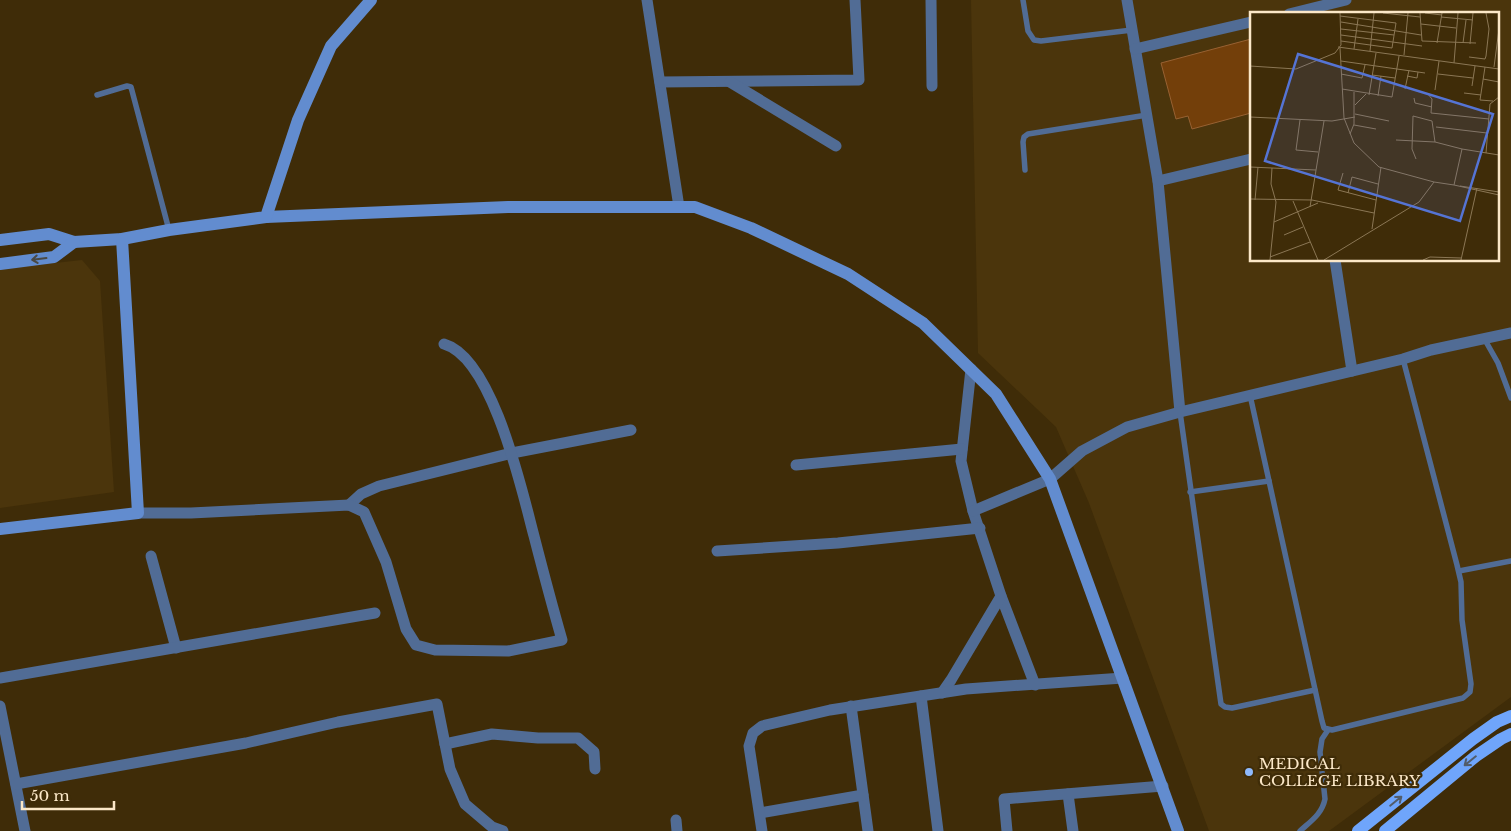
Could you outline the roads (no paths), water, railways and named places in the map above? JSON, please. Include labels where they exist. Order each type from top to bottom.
[{"type":"main road","points":[[1358,831],[1473,739],[1497,722],[1511,716]]},
{"type":"main road","points":[[1385,831],[1476,756],[1511,734]]},
{"type":"street","points":[[266,217],[298,120],[331,46],[371,0]]},
{"type":"street","points":[[647,0],[679,207]]},
{"type":"street","points":[[660,82],[859,80],[855,0]]},
{"type":"street","points":[[931,0],[932,86]]},
{"type":"street","points":[[1127,0],[1158,181],[1180,412]]},
{"type":"street","points":[[1297,12],[1346,0]]},
{"type":"street","points":[[1135,49],[1250,22]]},
{"type":"street","points":[[729,82],[836,146]]},
{"type":"street","points":[[1158,181],[1250,159]]},
{"type":"street","points":[[0,240],[50,234],[74,242],[122,239],[169,230],[266,217],[508,208],[695,207],[752,228],[848,274],[923,323],[996,394],[1050,479],[1178,831]]},
{"type":"street","points":[[122,239],[138,513]]},
{"type":"street","points":[[0,264],[54,257],[74,242]]},
{"type":"street","points":[[1335,261],[1352,371]]},
{"type":"street","points":[[973,511],[1050,479],[1082,451],[1127,427],[1180,412],[1403,359],[1431,350],[1511,333]]},
{"type":"street","points":[[0,529],[138,513],[191,513],[349,505],[364,512],[386,562],[406,629],[416,644],[435,650],[508,651],[562,640],[512,453],[495,407],[480,378],[463,355],[454,346],[444,344]]},
{"type":"street","points":[[971,369],[961,460],[973,511],[1001,596],[1035,684]]},
{"type":"street","points":[[349,505],[361,494],[379,486],[512,453],[631,430]]},
{"type":"street","points":[[796,465],[962,449]]},
{"type":"street","points":[[717,551],[838,543],[980,528]]},
{"type":"street","points":[[151,556],[176,648]]},
{"type":"street","points":[[942,693],[1001,596]]},
{"type":"street","points":[[0,678],[375,614]]},
{"type":"street","points":[[762,831],[749,746],[753,732],[762,726],[850,706],[942,693],[1123,678]]},
{"type":"street","points":[[921,696],[938,831]]},
{"type":"street","points":[[16,784],[246,742],[338,722],[436,704],[450,769],[465,804],[492,827],[503,831]]},
{"type":"street","points":[[0,706],[25,831]]},
{"type":"street","points":[[850,706],[868,831]]},
{"type":"street","points":[[445,744],[492,734],[538,738],[578,738],[594,752],[595,769]]},
{"type":"street","points":[[1008,831],[1004,799],[1163,786]]},
{"type":"street","points":[[1068,794],[1073,831]]},
{"type":"street","points":[[760,813],[863,795]]},
{"type":"lane","points":[[1024,0],[1028,31],[1034,40],[1041,41],[1132,30]]},
{"type":"lane","points":[[97,95],[127,86],[131,87],[169,230]]},
{"type":"lane","points":[[1025,170],[1023,142],[1024,137],[1028,134],[1147,115]]},
{"type":"lane","points":[[1485,340],[1498,363],[1511,398]]},
{"type":"lane","points":[[1300,831],[1318,815],[1323,807],[1325,799],[1320,745],[1328,730],[1463,698],[1470,692],[1471,684],[1462,620],[1461,582],[1403,359]]},
{"type":"lane","points":[[1250,395],[1322,721],[1324,728],[1328,730]]},
{"type":"lane","points":[[1180,412],[1221,704],[1232,708],[1315,690]]},
{"type":"lane","points":[[1190,492],[1269,481]]},
{"type":"lane","points":[[1458,571],[1511,561]]},
{"type":"place","name":"MEDICAL COLLEGE LIBRARY","points":[[1249,772]]}]
